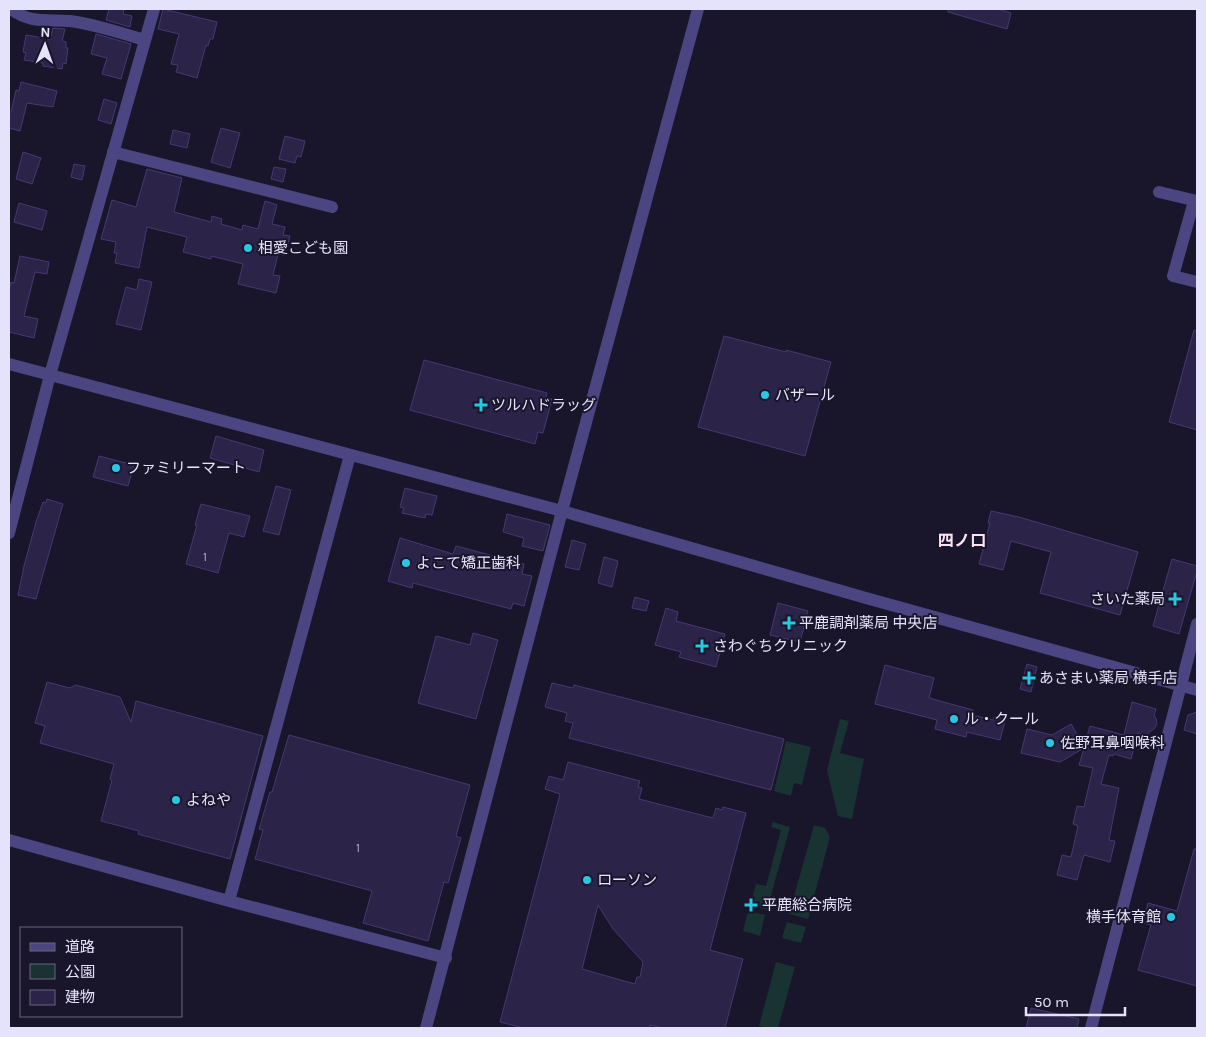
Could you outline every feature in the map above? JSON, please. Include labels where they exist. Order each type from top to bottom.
[{"type":"street","points":[[11,9],[20,16],[48,22],[69,21],[145,40]]},
{"type":"street","points":[[9,533],[50,375],[154,9]]},
{"type":"street","points":[[426,1028],[446,958],[562,511],[698,9]]},
{"type":"street","points":[[113,152],[332,207]]},
{"type":"street","points":[[1159,192],[1196,201],[1173,276],[1197,282]]},
{"type":"street","points":[[9,364],[562,511],[1197,690]]},
{"type":"street","points":[[229,901],[350,455]]},
{"type":"street","points":[[1091,1028],[1197,624]]},
{"type":"street","points":[[9,840],[229,901],[446,958]]},
{"type":"green space","points":[[840,719],[849,721],[840,753],[864,759],[852,819],[838,816],[827,770]]},
{"type":"green space","points":[[786,741],[811,747],[802,785],[794,783],[791,796],[774,791]]},
{"type":"green space","points":[[773,822],[790,827],[767,910],[750,905],[756,884],[766,886],[781,830],[771,827]]},
{"type":"green space","points":[[814,825],[825,828],[830,837],[808,919],[789,914]]},
{"type":"green space","points":[[748,911],[765,915],[760,936],[743,931]]},
{"type":"green space","points":[[787,922],[806,927],[801,943],[782,938]]},
{"type":"green space","points":[[776,962],[795,967],[778,1028],[768,1028],[759,1026]]},
{"type":"building","points":[[109,9],[124,9],[123,14],[132,16],[130,27],[106,20]]},
{"type":"building","points":[[163,9],[217,22],[213,39],[210,39],[208,46],[206,45],[197,78],[176,72],[178,65],[171,64],[179,34],[158,29]]},
{"type":"building","points":[[948,9],[1002,9],[1011,13],[1007,29],[948,12]]},
{"type":"building","points":[[53,28],[65,29],[62,41],[66,42],[66,48],[68,48],[66,64],[63,63],[62,69],[24,60],[26,53],[23,52],[26,35],[50,39]]},
{"type":"building","points":[[96,34],[131,44],[121,79],[102,74],[107,58],[91,54]]},
{"type":"building","points":[[21,82],[57,91],[53,107],[27,103],[20,131],[9,128],[9,112],[11,112],[16,90],[19,91]]},
{"type":"building","points":[[104,99],[117,103],[111,124],[98,120]]},
{"type":"building","points":[[221,128],[240,133],[230,168],[211,162]]},
{"type":"building","points":[[173,130],[190,134],[187,148],[170,144]]},
{"type":"building","points":[[285,136],[305,141],[301,157],[297,156],[295,163],[279,159]]},
{"type":"building","points":[[23,152],[41,158],[32,184],[16,179]]},
{"type":"building","points":[[74,164],[85,166],[82,180],[71,177]]},
{"type":"building","points":[[274,167],[286,169],[283,182],[271,179]]},
{"type":"building","points":[[147,169],[182,178],[174,212],[211,222],[212,216],[222,219],[221,224],[242,230],[243,225],[258,229],[265,201],[277,205],[272,224],[285,227],[283,235],[290,236],[285,255],[278,254],[273,275],[280,276],[276,293],[238,284],[243,264],[211,256],[211,259],[183,252],[187,237],[147,227],[139,268],[115,263],[117,253],[114,253],[116,242],[101,239],[112,200],[136,207]]},
{"type":"building","points":[[19,203],[47,211],[42,230],[14,222]]},
{"type":"building","points":[[20,256],[49,262],[47,274],[35,272],[24,316],[38,319],[34,338],[9,332],[9,291],[11,282],[14,283]]},
{"type":"building","points":[[139,279],[152,282],[141,330],[116,324],[126,287],[137,290]]},
{"type":"building","points":[[1194,330],[1197,331],[1197,430],[1169,422]]},
{"type":"building","name":"バザール","points":[[724,336],[831,362],[805,456],[698,427]]},
{"type":"building","name":"ツルハドラッグ","points":[[424,360],[547,393],[546,398],[552,399],[543,433],[538,432],[535,444],[410,410]]},
{"type":"building","points":[[216,436],[264,450],[259,472],[210,458]]},
{"type":"building","name":"ファミリーマート","points":[[99,456],[134,465],[128,486],[93,477]]},
{"type":"building","points":[[276,486],[291,490],[279,535],[263,531]]},
{"type":"building","points":[[405,488],[437,496],[432,515],[426,514],[425,518],[402,513],[404,508],[400,507]]},
{"type":"building","points":[[47,499],[63,504],[36,599],[18,595],[36,522],[43,502],[46,503]]},
{"type":"building","points":[[201,504],[250,516],[244,537],[229,533],[218,573],[186,564]]},
{"type":"building","points":[[991,511],[1019,517],[1138,552],[1120,615],[1040,593],[1051,552],[1011,541],[1003,570],[979,564],[990,523],[988,523]]},
{"type":"building","points":[[507,514],[550,525],[543,551],[522,546],[524,538],[503,532]]},
{"type":"building","points":[[400,538],[453,554],[456,546],[524,564],[522,574],[532,576],[524,606],[513,603],[511,609],[413,583],[412,588],[388,581]]},
{"type":"building","points":[[572,540],[586,544],[579,570],[565,567]]},
{"type":"building","points":[[604,557],[618,561],[612,587],[598,583]]},
{"type":"building","name":"さいた薬局","points":[[1172,559],[1197,566],[1179,634],[1153,626]]},
{"type":"building","points":[[635,597],[649,601],[646,611],[632,608]]},
{"type":"building","name":"平鹿調剤薬局 中央店","points":[[778,603],[808,611],[800,642],[770,635]]},
{"type":"building","points":[[666,608],[678,612],[676,621],[725,634],[716,667],[679,657],[681,652],[655,645]]},
{"type":"building","points":[[473,633],[498,640],[476,719],[418,703],[436,636],[470,645]]},
{"type":"building","name":"あさまい薬局 横手店","points":[[1027,664],[1037,667],[1031,692],[1020,689]]},
{"type":"building","points":[[885,665],[934,678],[929,698],[973,710],[972,715],[993,720],[994,717],[1004,719],[1000,740],[967,732],[966,737],[935,729],[937,720],[875,704]]},
{"type":"building","name":"よねや","points":[[47,682],[70,688],[76,685],[120,697],[131,722],[136,701],[263,736],[230,859],[138,834],[139,831],[101,821],[112,780],[110,779],[114,764],[40,743],[45,726],[35,723]]},
{"type":"building","points":[[552,683],[573,688],[574,685],[784,739],[771,790],[569,738],[573,723],[565,721],[567,713],[545,707]]},
{"type":"building","points":[[1132,702],[1156,709],[1154,716],[1157,724],[1149,732],[1148,736],[1138,733],[1131,759],[1114,754],[1113,756],[1109,755],[1101,784],[1119,788],[1109,840],[1115,841],[1110,862],[1084,855],[1077,880],[1057,875],[1062,855],[1071,857],[1078,826],[1073,824],[1077,806],[1084,807],[1093,768],[1079,765],[1084,748],[1060,762],[1021,753],[1027,729],[1052,735],[1071,724],[1084,746],[1090,726],[1124,735]]},
{"type":"building","points":[[1197,712],[1197,734],[1184,730],[1188,715]]},
{"type":"building","points":[[289,735],[470,785],[456,836],[461,838],[448,883],[444,882],[428,941],[363,923],[372,891],[255,859],[263,830],[259,829]]},
{"type":"building","points":[[568,762],[640,781],[638,787],[642,788],[639,799],[713,818],[716,808],[722,810],[723,807],[746,813],[710,950],[743,959],[725,1028],[663,1028],[650,1025],[650,1028],[524,1028],[500,1022],[560,794],[545,789],[549,776],[563,780]],"holes":[[[598,905],[613,929],[643,962],[640,977],[637,977],[635,984],[582,969]]]},
{"type":"building","name":"横手体育館","points":[[1194,849],[1197,849],[1197,986],[1138,970],[1151,925],[1143,923],[1148,903],[1177,911]]},
{"type":"building","points":[[1031,1008],[1079,1019],[1077,1028],[1026,1028]]},
{"type":"place","name":"相愛こども園","points":[[248,248]]},
{"type":"place","name":"バザール","points":[[765,395]]},
{"type":"place","name":"ツルハドラッグ","points":[[481,405]]},
{"type":"place","name":"ファミリーマート","points":[[116,468]]},
{"type":"place","name":"よこて矯正歯科","points":[[406,563]]},
{"type":"place","name":"さいた薬局","points":[[1175,599]]},
{"type":"place","name":"平鹿調剤薬局 中央店","points":[[789,623]]},
{"type":"place","name":"さわぐちクリニック","points":[[702,646]]},
{"type":"place","name":"あさまい薬局 横手店","points":[[1029,678]]},
{"type":"place","name":"ル・クール","points":[[954,719]]},
{"type":"place","name":"佐野耳鼻咽喉科","points":[[1050,743]]},
{"type":"place","name":"よねや","points":[[176,800]]},
{"type":"place","name":"ローソン","points":[[587,880]]},
{"type":"place","name":"平鹿総合病院","points":[[751,905]]},
{"type":"place","name":"横手体育館","points":[[1171,917]]},
{"type":"district","name":"四ノ口","points":[[962,540]]}]
